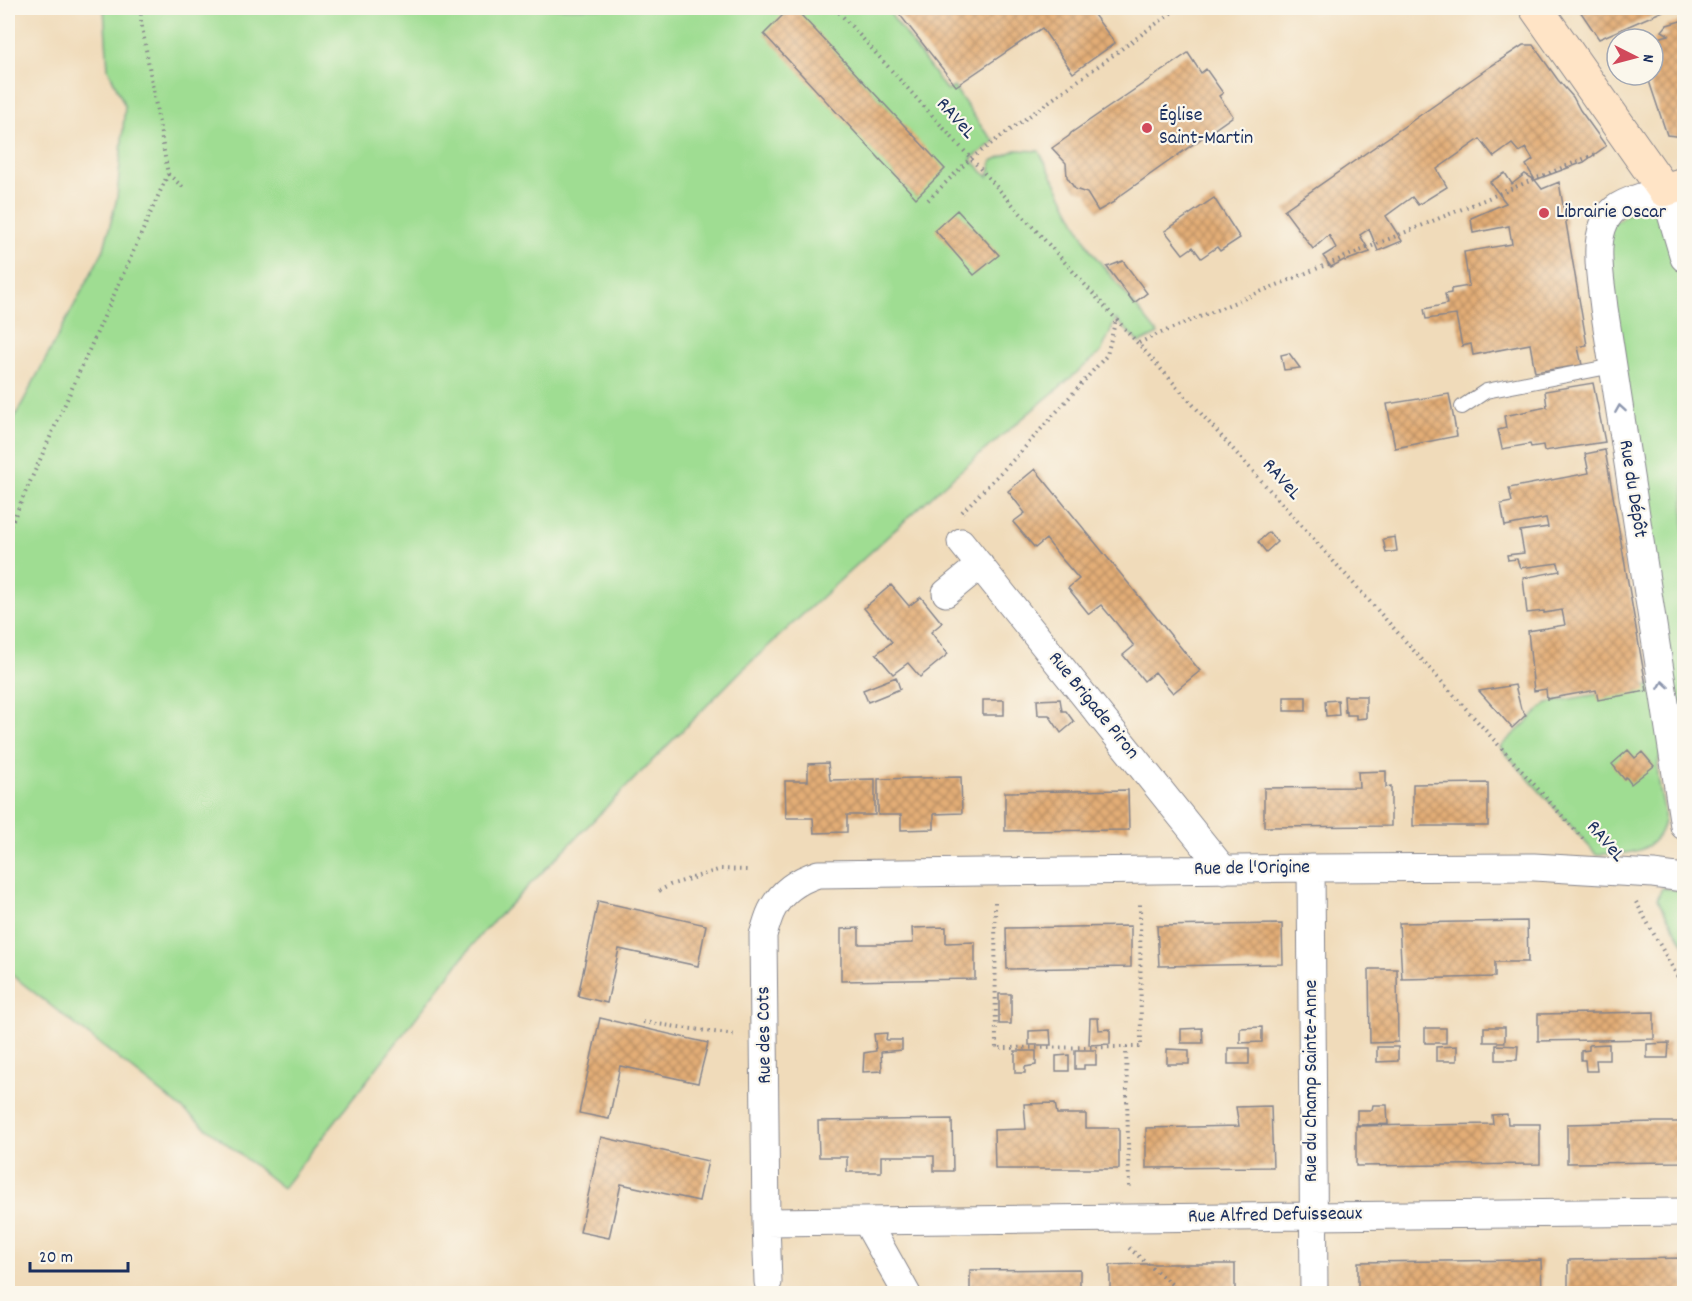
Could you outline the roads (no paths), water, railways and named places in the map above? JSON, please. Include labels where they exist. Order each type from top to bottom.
[{"type":"street","points":[[1536,8],[1629,140],[1674,187],[1684,258]]},
{"type":"street","name":"Rue du Dépôt","points":[[1674,187],[1627,202],[1610,213],[1600,231],[1600,259],[1604,308],[1684,826]]},
{"type":"street","name":"Rue Brigade Piron","points":[[961,542],[1224,870]]},
{"type":"street","points":[[946,594],[980,565]]},
{"type":"street","name":"Rue de l'Origine","points":[[818,874],[1534,867],[1684,878]]},
{"type":"street","name":"Rue du Champ Sainte-Anne","points":[[1311,868],[1314,1293]]},
{"type":"street","name":"Rue des Cots","points":[[768,1282],[764,935],[772,908],[789,888],[804,878],[818,874]]},
{"type":"street","name":"Rue Alfred Defuisseaux","points":[[866,1221],[1684,1212]]},
{"type":"street","points":[[766,1222],[866,1221],[908,1293]]},
{"type":"lane","points":[[1462,406],[1486,390],[1613,366]]},
{"type":"place","name":"Église Saint-Martin","points":[[1147,128]]},
{"type":"place","name":"Librairie Oscar","points":[[1544,213]]}]
